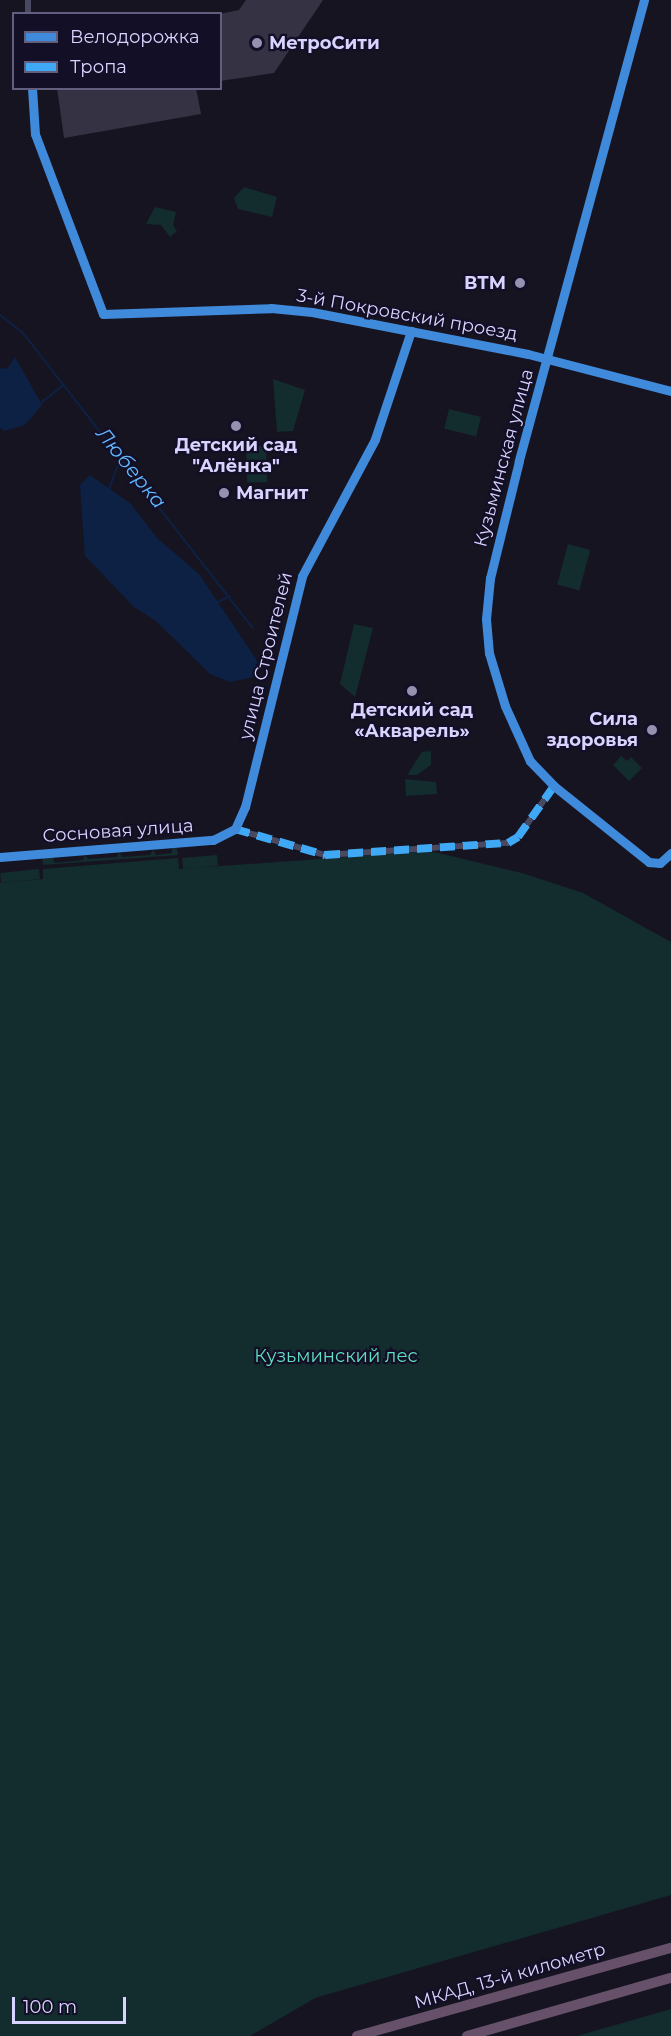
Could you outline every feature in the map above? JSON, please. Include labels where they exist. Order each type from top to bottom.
[{"type":"highway","name":"МКАД, 13-й километр","points":[[357,2036],[671,1948]]},
{"type":"highway","points":[[466,2036],[671,1978]]},
{"type":"street","name":"Кузьминская улица","points":[[645,0],[547,358],[490,578],[486,619],[489,653],[513,728],[530,761],[554,786],[649,862],[660,863],[671,853]]},
{"type":"street","name":"3-й Покровский проезд","points":[[32,90],[34,134],[104,314],[271,308],[411,331],[547,358],[671,391]]},
{"type":"street","name":"улица Строителей","points":[[235,829],[245,807],[302,576],[375,439],[411,331]]},
{"type":"street","points":[[235,829],[325,855],[508,843],[518,837],[554,786]]},
{"type":"street","name":"Сосновая улица","points":[[0,857],[213,840],[235,829]]},
{"type":"green space","points":[[244,187],[277,197],[272,217],[238,209],[234,198]]},
{"type":"green space","points":[[155,207],[176,212],[173,225],[177,231],[170,237],[161,225],[146,224]]},
{"type":"green space","points":[[273,379],[305,390],[293,431],[277,432]]},
{"type":"green space","points":[[449,409],[481,417],[476,436],[444,428]]},
{"type":"green space","points":[[266,446],[267,482],[247,483],[246,447]]},
{"type":"green space","points":[[568,544],[590,550],[579,591],[557,585]]},
{"type":"green space","points":[[354,624],[373,628],[355,697],[340,684]]},
{"type":"green space","points":[[431,751],[431,765],[417,775],[407,775],[422,752]]},
{"type":"green space","points":[[621,756],[627,761],[631,757],[642,768],[629,781],[613,765]]},
{"type":"green space","points":[[405,779],[436,782],[437,794],[406,796]]},
{"type":"green space","points":[[172,846],[177,846],[178,855],[43,865],[42,856],[53,856],[54,863],[83,860],[85,855],[88,859],[117,857],[119,852],[122,857],[150,855],[153,850],[156,855],[172,853]]},
{"type":"green space","name":"Кузьминский лес","points":[[430,851],[522,873],[583,893],[671,942],[671,1895],[315,1998],[250,2036],[0,2036],[0,883],[43,879],[43,869],[178,858],[179,869],[110,874]]},
{"type":"green space","points":[[217,855],[218,866],[183,869],[182,858]]},
{"type":"green space","points":[[39,869],[40,879],[1,883],[0,873]]},
{"type":"green space","points":[[671,2009],[671,2036],[577,2036]]},
{"type":"water","points":[[15,357],[42,405],[25,425],[4,431],[0,428],[0,368],[7,369]]},
{"type":"water","points":[[90,475],[131,504],[157,538],[199,574],[256,659],[259,669],[254,677],[230,682],[210,674],[156,621],[134,607],[85,556],[80,485]]},
{"type":"building","name":"МетроСити","points":[[246,0],[323,0],[274,73],[222,81],[222,14],[239,10]]},
{"type":"building","points":[[57,90],[196,90],[201,114],[64,138]]},
{"type":"waterway","name":"Люберка","points":[[0,315],[23,333],[253,628]]},
{"type":"waterway","points":[[41,403],[63,385]]},
{"type":"waterway","points":[[109,489],[120,458]]},
{"type":"waterway","points":[[218,602],[230,596]]},
{"type":"marked path","points":[[235,829],[325,855],[508,843],[518,837],[554,786]]},
{"type":"cycle path","points":[[644,0],[519,461],[490,578],[486,619],[489,653],[505,706],[530,761],[554,786],[649,862],[660,863],[671,853]]},
{"type":"cycle path","points":[[32,90],[35,134],[103,314],[271,308],[312,312],[528,354],[671,391]]},
{"type":"cycle path","points":[[0,857],[213,840],[235,829],[245,807],[302,576],[375,439],[411,331]]},
{"type":"place","name":"МетроСити","points":[[257,43]]},
{"type":"place","name":"ВТМ","points":[[520,283]]},
{"type":"place","name":"Детский сад \"Алёнка\"","points":[[236,426]]},
{"type":"place","name":"Магнит","points":[[224,493]]},
{"type":"place","name":"Детский сад «Акварель»","points":[[412,691]]},
{"type":"place","name":"Сила здоровья","points":[[652,730]]}]
